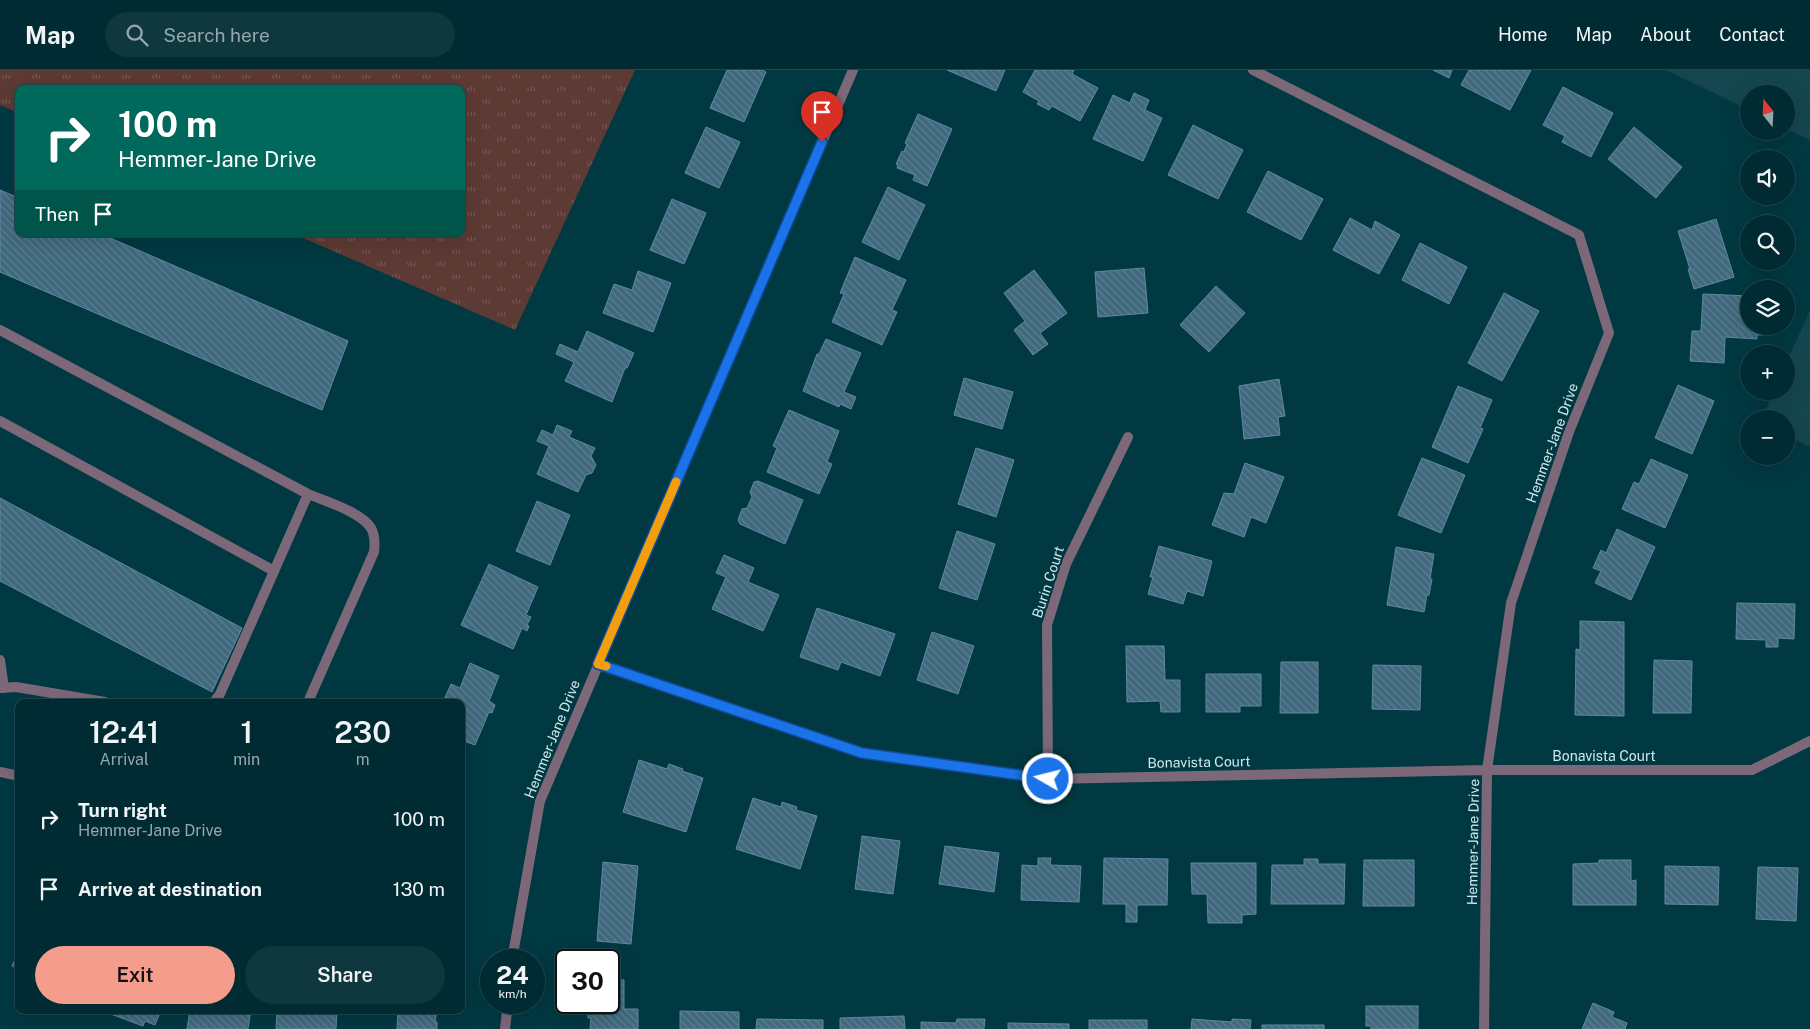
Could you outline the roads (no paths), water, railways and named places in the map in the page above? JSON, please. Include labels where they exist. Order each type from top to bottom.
[{"type":"street","name":"Hemmer-Jane Drive","points":[[514,949],[540,801],[853,70]]},
{"type":"street","name":"Hemmer-Jane Drive","points":[[1253,70],[1579,235],[1609,333],[1568,432],[1511,603],[1488,770],[1484,1029]]},
{"type":"street","points":[[0,330],[308,494],[360,517],[371,528],[375,542],[374,552],[309,699]]},
{"type":"street","points":[[0,421],[274,571]]},
{"type":"street","name":"Burin Court","points":[[1048,779],[1047,625],[1066,564],[1128,437]]},
{"type":"street","points":[[216,699],[308,494]]},
{"type":"street","points":[[0,660],[2,688],[16,687],[87,699]]},
{"type":"street","name":"Bonavista Court","points":[[598,664],[862,753],[1048,779],[1488,770],[1752,770],[1810,741]]},
{"type":"street","points":[[0,772],[15,775]]},
{"type":"street","points":[[505,1029],[507,1014]]}]
